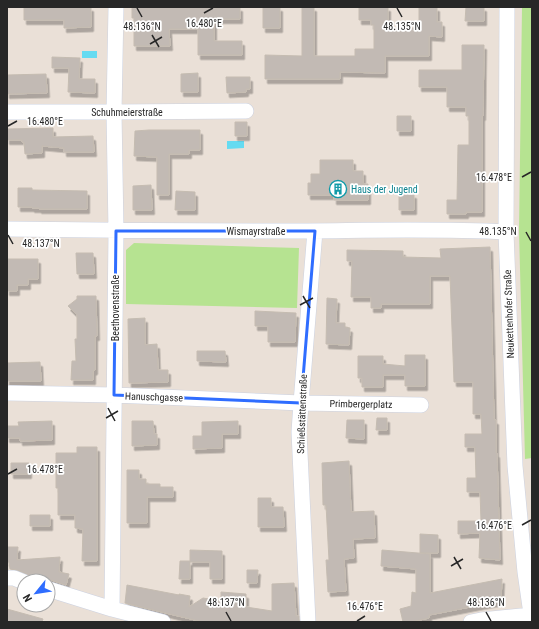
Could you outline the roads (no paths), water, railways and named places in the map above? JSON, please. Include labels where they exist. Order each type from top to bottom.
[{"type":"street","name":"Beethovenstraße","points":[[112,609],[116,230],[114,112],[116,7]]},
{"type":"street","name":"Neukettenhofer Straße","points":[[507,7],[506,232],[515,466],[531,618]]},
{"type":"street","name":"Schuhmeierstraße","points":[[7,112],[246,111]]},
{"type":"street","name":"Wismayrstraße","points":[[7,229],[315,231],[461,230],[506,232]]},
{"type":"street","name":"Schießstättenstraße","points":[[308,622],[299,432],[315,231]]},
{"type":"street","name":"Hanuschgasse","points":[[7,393],[114,395],[301,403]]},
{"type":"street","name":"Primbergerplatz","points":[[301,403],[421,405]]},
{"type":"street","points":[[56,592],[112,609],[163,622]]},
{"type":"street","points":[[471,622],[481,620],[531,618]]},
{"type":"water","points":[[82,51],[97,51],[97,58],[82,58]]},
{"type":"water","points":[[227,141],[244,141],[244,148],[227,149]]},
{"type":"place","name":"Haus der Jugend","points":[[338,189]]}]
